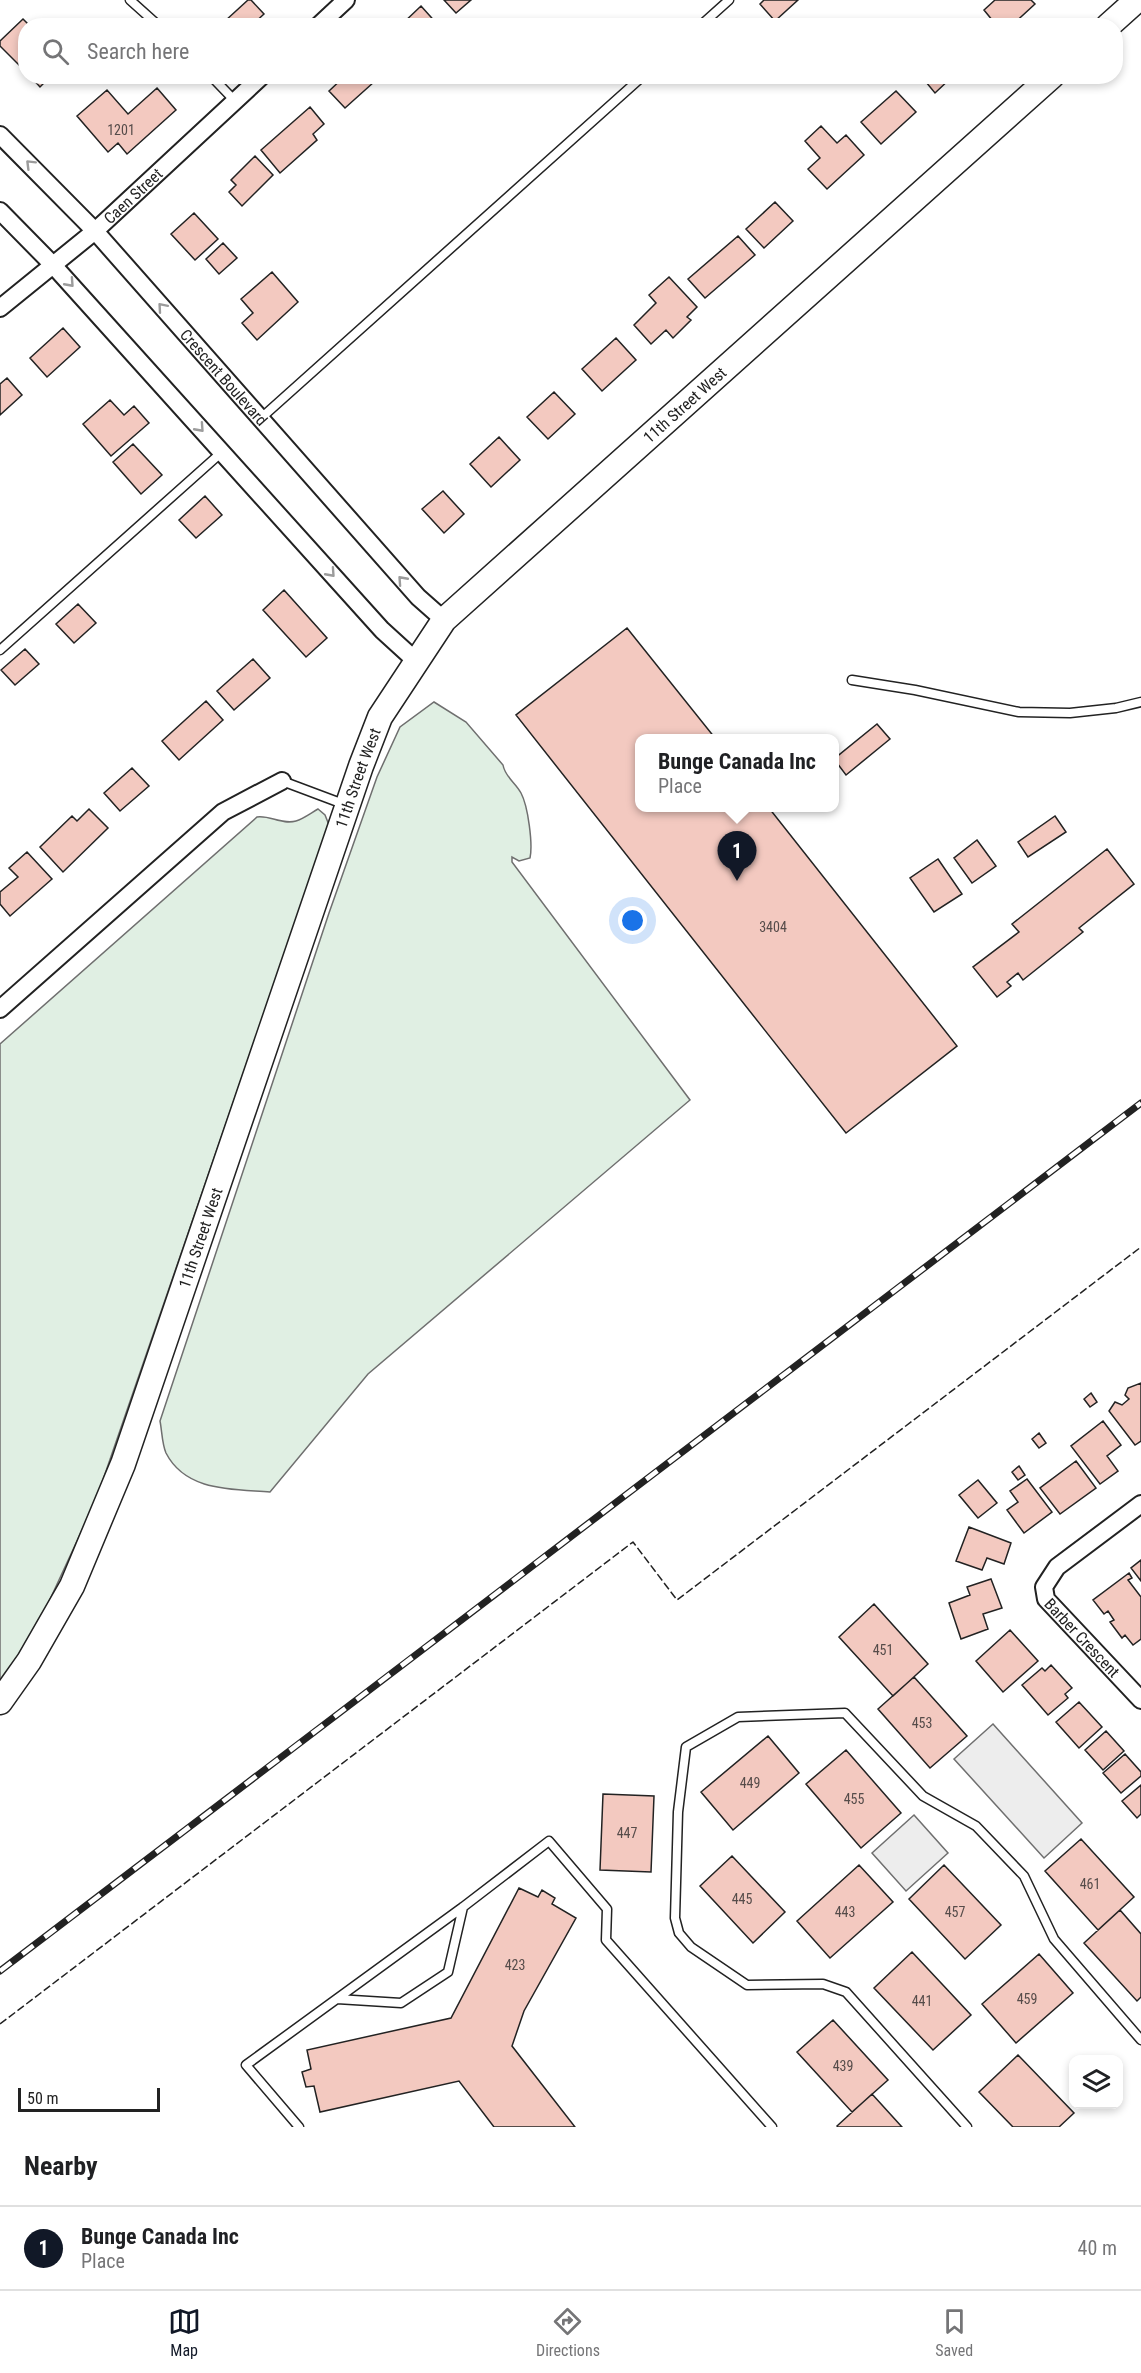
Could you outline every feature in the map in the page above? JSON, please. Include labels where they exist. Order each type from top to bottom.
[{"type":"main road","points":[[1117,18],[1137,0]]},
{"type":"main road","name":"11th Street West","points":[[0,1702],[29,1661],[72,1586],[123,1464],[347,805],[380,717],[416,661],[444,620],[1043,84]]},
{"type":"street","points":[[327,18],[346,0]]},
{"type":"street","name":"Caen Street","points":[[0,308],[95,231],[253,84]]},
{"type":"street","name":"Crescent Boulevard","points":[[0,135],[95,231],[418,597],[444,620]]},
{"type":"street","points":[[0,211],[53,265],[382,630],[416,661]]},
{"type":"street","points":[[0,1009],[222,812],[282,780]]},
{"type":"street","name":"Barber Crescent","points":[[1141,1504],[1057,1567],[1044,1587],[1046,1599],[1141,1700]]},
{"type":"lane","points":[[130,0],[150,18]]},
{"type":"lane","points":[[709,18],[729,0]]},
{"type":"lane","points":[[219,84],[235,100]]},
{"type":"lane","points":[[260,419],[634,84]]},
{"type":"lane","points":[[0,650],[222,452]]},
{"type":"lane","points":[[852,680],[915,690],[1019,712],[1070,713],[1116,708],[1141,702]]},
{"type":"lane","points":[[282,780],[347,805]]},
{"type":"lane","points":[[967,2127],[846,1992],[823,1984],[747,1985],[691,1947],[679,1933],[675,1918],[678,1812],[686,1747],[738,1717],[844,1713],[923,1796],[976,1826],[1024,1876],[1054,1939],[1141,2040]]},
{"type":"lane","points":[[299,2127],[246,2065],[463,1907],[549,1841],[608,1909],[606,1940],[772,2127]]},
{"type":"lane","points":[[337,1999],[400,2003],[448,1972],[463,1907]]},
{"type":"green space","points":[[434,702],[466,722],[503,765],[506,773],[519,789],[528,816],[531,852],[530,858],[519,861],[512,857],[512,862],[690,1100],[368,1374],[270,1492],[226,1489],[198,1482],[175,1466],[166,1453],[160,1421],[329,913],[377,777],[400,727]]},
{"type":"green space","points":[[318,809],[325,815],[329,825],[96,1500],[40,1621],[0,1684],[0,1044],[257,817],[291,822]]},
{"type":"shaded area","points":[[993,1724],[1082,1823],[1044,1858],[954,1759]]},
{"type":"shaded area","points":[[914,1815],[948,1853],[906,1891],[872,1853]]},
{"type":"building","points":[[248,0],[251,0],[264,14],[260,18],[228,18]]},
{"type":"building","points":[[444,0],[471,0],[456,13]]},
{"type":"building","points":[[764,0],[798,0],[778,18],[772,18],[760,4]]},
{"type":"building","points":[[995,0],[1031,0],[1035,4],[1020,18],[990,18],[984,10]]},
{"type":"building","points":[[421,6],[432,18],[408,18]]},
{"type":"building","points":[[18,24],[18,64],[0,46],[0,41]]},
{"type":"building","points":[[336,84],[372,84],[345,108],[329,91]]},
{"type":"building","points":[[928,84],[945,84],[935,93]]},
{"type":"building","points":[[157,88],[176,110],[127,154],[118,143],[108,152],[77,116],[107,90],[128,114]]},
{"type":"building","points":[[896,91],[916,112],[881,144],[861,122]]},
{"type":"building","points":[[310,107],[324,124],[313,134],[317,140],[280,173],[261,150]]},
{"type":"building","points":[[821,126],[837,143],[846,135],[864,155],[827,189],[808,169],[820,158],[805,141]]},
{"type":"building","points":[[255,156],[273,175],[242,206],[229,192],[236,185],[231,180]]},
{"type":"building","points":[[775,202],[793,221],[764,248],[746,229]]},
{"type":"building","points":[[194,213],[218,239],[195,260],[171,234]]},
{"type":"building","points":[[738,236],[755,255],[705,298],[688,279]]},
{"type":"building","points":[[223,243],[237,258],[219,274],[206,259]]},
{"type":"building","points":[[272,272],[298,302],[257,340],[242,323],[253,313],[241,299]]},
{"type":"building","points":[[669,277],[697,307],[687,317],[691,320],[673,338],[666,330],[651,344],[634,325],[656,303],[649,295]]},
{"type":"building","points":[[63,328],[80,347],[47,377],[30,358]]},
{"type":"building","points":[[616,338],[636,360],[602,391],[582,369]]},
{"type":"building","points":[[7,378],[22,395],[0,415],[0,384]]},
{"type":"building","points":[[554,392],[575,414],[548,439],[527,417]]},
{"type":"building","points":[[110,400],[124,415],[134,406],[149,423],[111,456],[83,424]]},
{"type":"building","points":[[499,437],[520,460],[491,487],[470,464]]},
{"type":"building","points":[[133,444],[162,475],[141,494],[113,462]]},
{"type":"building","points":[[443,491],[464,514],[444,533],[422,509]]},
{"type":"building","points":[[205,496],[222,515],[196,538],[179,520]]},
{"type":"building","points":[[284,590],[327,638],[306,657],[263,610]]},
{"type":"building","points":[[78,604],[96,623],[74,643],[56,624]]},
{"type":"building","points":[[627,628],[712,734],[635,734],[635,812],[772,812],[957,1046],[846,1133],[516,715]]},
{"type":"building","points":[[25,649],[39,664],[15,685],[1,670]]},
{"type":"building","points":[[253,659],[270,678],[234,710],[217,691]]},
{"type":"building","points":[[206,701],[223,720],[179,760],[162,741]]},
{"type":"building","points":[[877,724],[890,739],[846,775],[839,766],[839,755]]},
{"type":"building","points":[[132,768],[149,786],[120,811],[104,793]]},
{"type":"building","points":[[89,809],[108,828],[63,872],[40,847],[72,816],[77,821]]},
{"type":"building","points":[[1055,816],[1066,832],[1028,857],[1018,842]]},
{"type":"building","points":[[977,840],[996,866],[972,883],[954,858]]},
{"type":"building","points":[[1107,849],[1134,884],[1079,928],[1083,932],[1023,980],[1018,973],[1007,982],[1011,986],[997,997],[973,967],[1019,932],[1012,924]]},
{"type":"building","points":[[27,852],[52,879],[10,916],[0,904],[0,892],[18,877],[9,868]]},
{"type":"building","points":[[938,859],[962,894],[934,912],[910,878]]},
{"type":"building","points":[[1141,1383],[1141,1441],[1135,1445],[1109,1411],[1115,1402],[1122,1405],[1129,1399],[1125,1395],[1128,1388]]},
{"type":"building","points":[[1091,1393],[1097,1402],[1090,1407],[1084,1399]]},
{"type":"building","points":[[1103,1421],[1121,1445],[1107,1456],[1118,1471],[1100,1484],[1071,1446]]},
{"type":"building","points":[[1039,1433],[1046,1443],[1039,1448],[1032,1439]]},
{"type":"building","points":[[1076,1461],[1096,1488],[1060,1514],[1040,1488]]},
{"type":"building","points":[[1019,1466],[1025,1475],[1018,1480],[1012,1472]]},
{"type":"building","points":[[1027,1479],[1052,1512],[1024,1533],[1007,1510],[1018,1502],[1010,1491]]},
{"type":"building","points":[[978,1480],[997,1503],[978,1518],[959,1495]]},
{"type":"building","points":[[969,1527],[1011,1543],[1004,1564],[987,1558],[982,1570],[956,1561]]},
{"type":"building","points":[[1141,1560],[1141,1581],[1131,1568]]},
{"type":"building","points":[[1129,1573],[1132,1578],[1128,1580],[1141,1597],[1141,1639],[1133,1645],[1125,1635],[1122,1638],[1110,1622],[1114,1620],[1108,1611],[1104,1614],[1093,1600]]},
{"type":"building","points":[[991,1579],[1002,1608],[983,1614],[988,1629],[961,1639],[949,1603],[970,1595],[967,1587]]},
{"type":"building","points":[[874,1604],[928,1664],[893,1696],[839,1637]]},
{"type":"building","points":[[1010,1630],[1038,1661],[1003,1692],[976,1661]]},
{"type":"building","points":[[1051,1665],[1072,1688],[1065,1694],[1068,1698],[1048,1715],[1022,1685],[1042,1668],[1045,1671]]},
{"type":"building","points":[[914,1677],[967,1736],[930,1768],[878,1709]]},
{"type":"building","points":[[1079,1702],[1102,1727],[1079,1748],[1056,1722]]},
{"type":"building","points":[[1106,1731],[1124,1751],[1103,1770],[1085,1750]]},
{"type":"building","points":[[768,1736],[799,1773],[733,1830],[701,1792]]},
{"type":"building","points":[[846,1750],[901,1813],[861,1848],[806,1784]]},
{"type":"building","points":[[1125,1754],[1141,1772],[1141,1776],[1121,1793],[1103,1773]]},
{"type":"building","points":[[1141,1785],[1141,1814],[1137,1818],[1122,1801]]},
{"type":"building","points":[[603,1794],[654,1796],[651,1872],[600,1870]]},
{"type":"building","points":[[1081,1839],[1134,1897],[1098,1930],[1045,1871]]},
{"type":"building","points":[[732,1856],[785,1912],[753,1943],[700,1886]]},
{"type":"building","points":[[859,1865],[893,1902],[830,1958],[797,1921]]},
{"type":"building","points":[[944,1865],[1001,1925],[965,1959],[909,1899]]},
{"type":"building","points":[[519,1888],[538,1897],[542,1890],[555,1898],[552,1904],[576,1918],[524,2011],[512,2046],[575,2127],[494,2127],[459,2081],[320,2112],[314,2086],[306,2087],[302,2072],[311,2069],[307,2050],[451,2018]]},
{"type":"building","points":[[1120,1910],[1141,1934],[1141,1997],[1137,2001],[1084,1943]]},
{"type":"building","points":[[912,1952],[971,2015],[933,2050],[874,1988]]},
{"type":"building","points":[[1039,1954],[1073,1993],[1016,2043],[982,2004]]},
{"type":"building","points":[[833,2020],[888,2080],[852,2112],[797,2052]]},
{"type":"building","points":[[1018,2055],[1074,2113],[1059,2127],[1013,2127],[979,2092]]},
{"type":"building","points":[[872,2094],[902,2127],[837,2126]]},
{"type":"railway","points":[[0,1971],[1141,1103]]},
{"type":"fence","points":[[0,2024],[633,1542],[677,1600],[1141,1247]]},
{"type":"place","name":"Bunge Canada Inc","points":[[737,881]]}]
